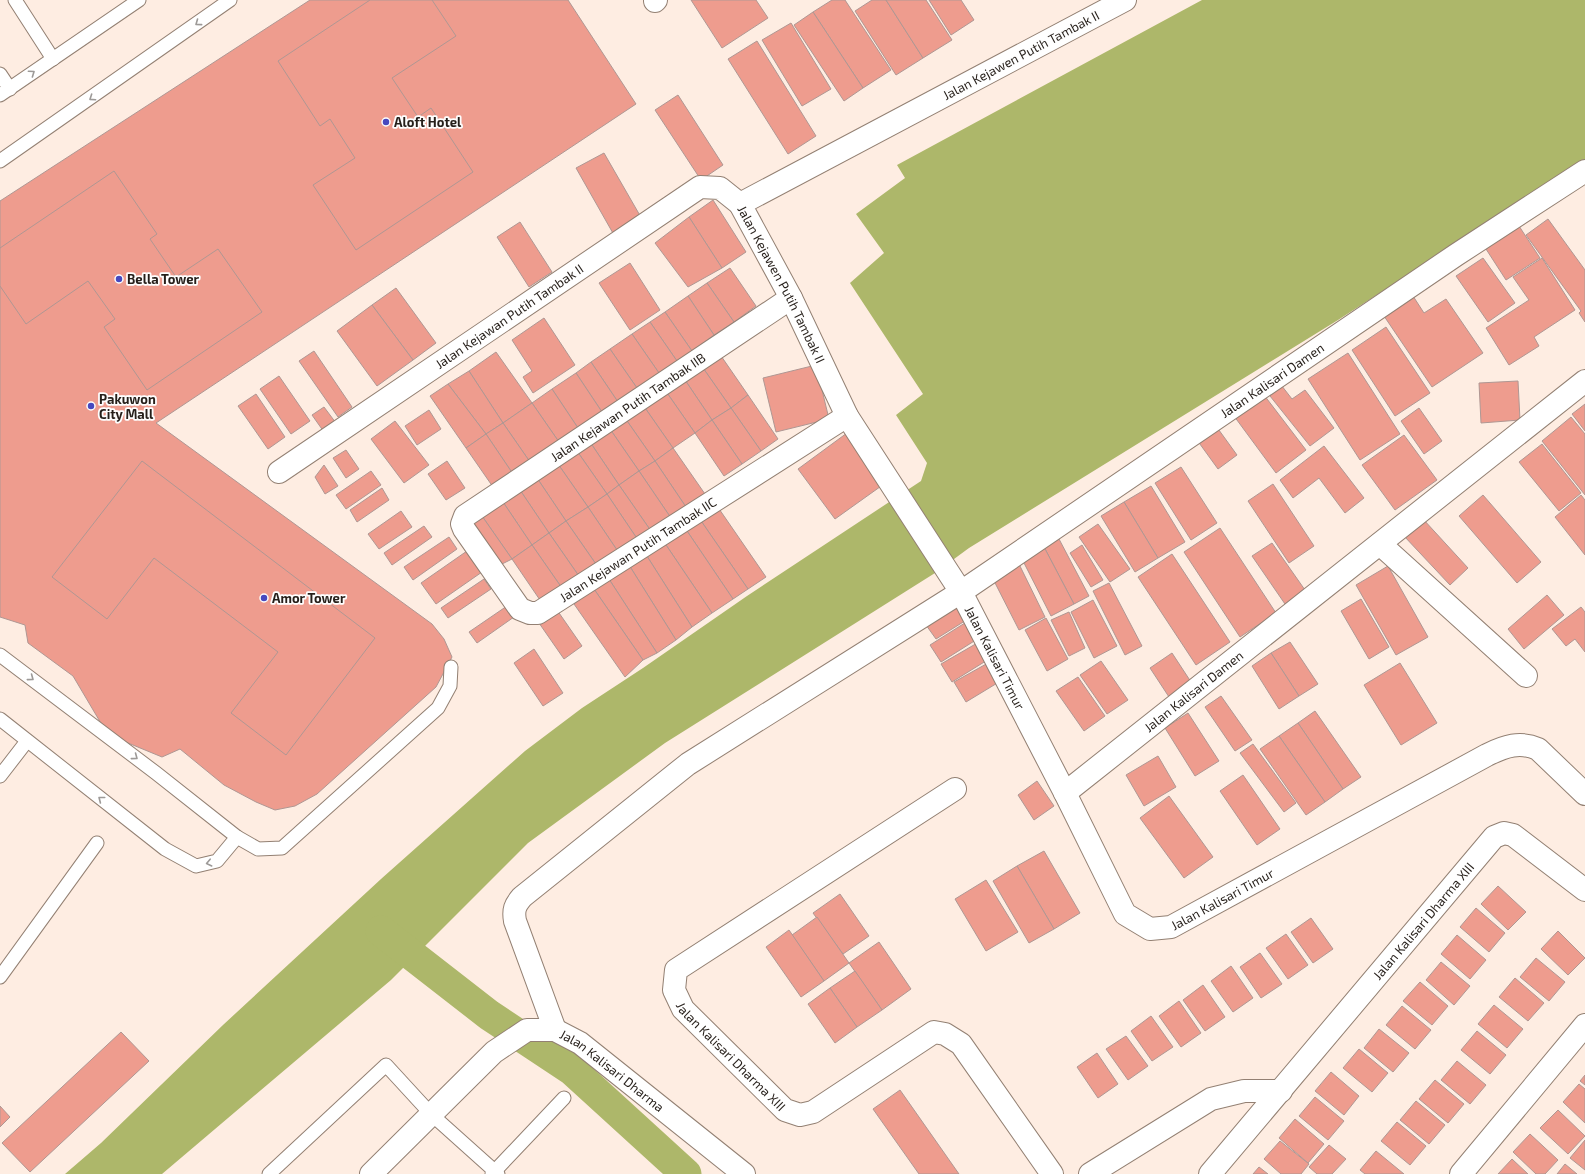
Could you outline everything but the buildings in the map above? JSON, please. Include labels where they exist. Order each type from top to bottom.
[{"type":"street","name":"Jalan Kejawen Putih Tambak II","points":[[949,572],[847,416],[791,298],[740,204],[1111,3]]},
{"type":"street","name":"Jalan Kalisari Damen","points":[[555,1030],[515,921],[513,912],[516,903],[522,896],[688,764],[961,592],[1456,255],[1585,171]]},
{"type":"street","name":"Jalan Kejawan Putih Tambak II","points":[[280,472],[700,187],[720,188],[740,204]]},
{"type":"street","name":"Jalan Kejawan Putih Tambak IIB","points":[[465,516],[791,298]]},
{"type":"street","name":"Jalan Kalisari Damen","points":[[1065,793],[1585,381]]},
{"type":"street","name":"Jalan Kejawan Putih Tambak IIC","points":[[465,516],[462,524],[464,529],[520,609],[530,613],[538,613],[847,416]]},
{"type":"street","points":[[1380,544],[1526,676]]},
{"type":"street","name":"Jalan Kalisari Timur","points":[[949,572],[961,592],[1065,793],[1125,914],[1150,929],[1171,926],[1500,749],[1521,744],[1538,749],[1585,794]]},
{"type":"street","name":"Jalan Kalisari Dharma XIII","points":[[955,789],[676,970],[674,990],[683,1009],[688,1014],[785,1110],[800,1115],[814,1112],[934,1032],[945,1034],[961,1044],[1052,1174]]},
{"type":"street","name":"Jalan Kalisari Dharma XIII","points":[[1210,1174],[1494,837],[1504,833],[1513,835],[1585,890]]},
{"type":"street","points":[[1461,1174],[1585,1025]]},
{"type":"street","name":"Jalan Kalisari Dharma","points":[[371,1174],[494,1052],[527,1030],[555,1030],[580,1043],[744,1174]]},
{"type":"street","points":[[1090,1174],[1211,1099],[1244,1091],[1281,1091]]},
{"type":"lane","points":[[15,0],[53,59]]},
{"type":"lane","points":[[0,74],[5,92],[139,0]]},
{"type":"lane","points":[[0,161],[230,0]]},
{"type":"lane","points":[[0,655],[156,773],[237,837],[258,849],[282,848],[438,708],[450,686],[451,667]]},
{"type":"lane","points":[[0,719],[165,849],[196,866],[216,861],[237,837]]},
{"type":"lane","points":[[0,776],[28,740]]},
{"type":"lane","points":[[0,977],[97,843]]},
{"type":"lane","points":[[269,1174],[386,1065],[431,1114],[495,1173],[564,1098]]},
{"type":"shaded area","points":[[1202,0],[1585,0],[1585,160],[1338,320],[969,548],[935,573],[665,743],[528,843],[391,980],[162,1174],[65,1174],[101,1143],[223,1025],[381,879],[525,751],[582,708],[747,596],[921,481],[927,463],[896,415],[923,394],[850,283],[884,253],[856,214],[905,178],[897,165]]},
{"type":"waterway","points":[[381,931],[489,1015],[572,1070],[686,1174]]},
{"type":"place","name":"Aloft Hotel","points":[[386,122]]},
{"type":"place","name":"Bella Tower","points":[[119,279]]},
{"type":"place","name":"Pakuwon City Mall","points":[[91,406]]},
{"type":"place","name":"Amor Tower","points":[[264,598]]}]
